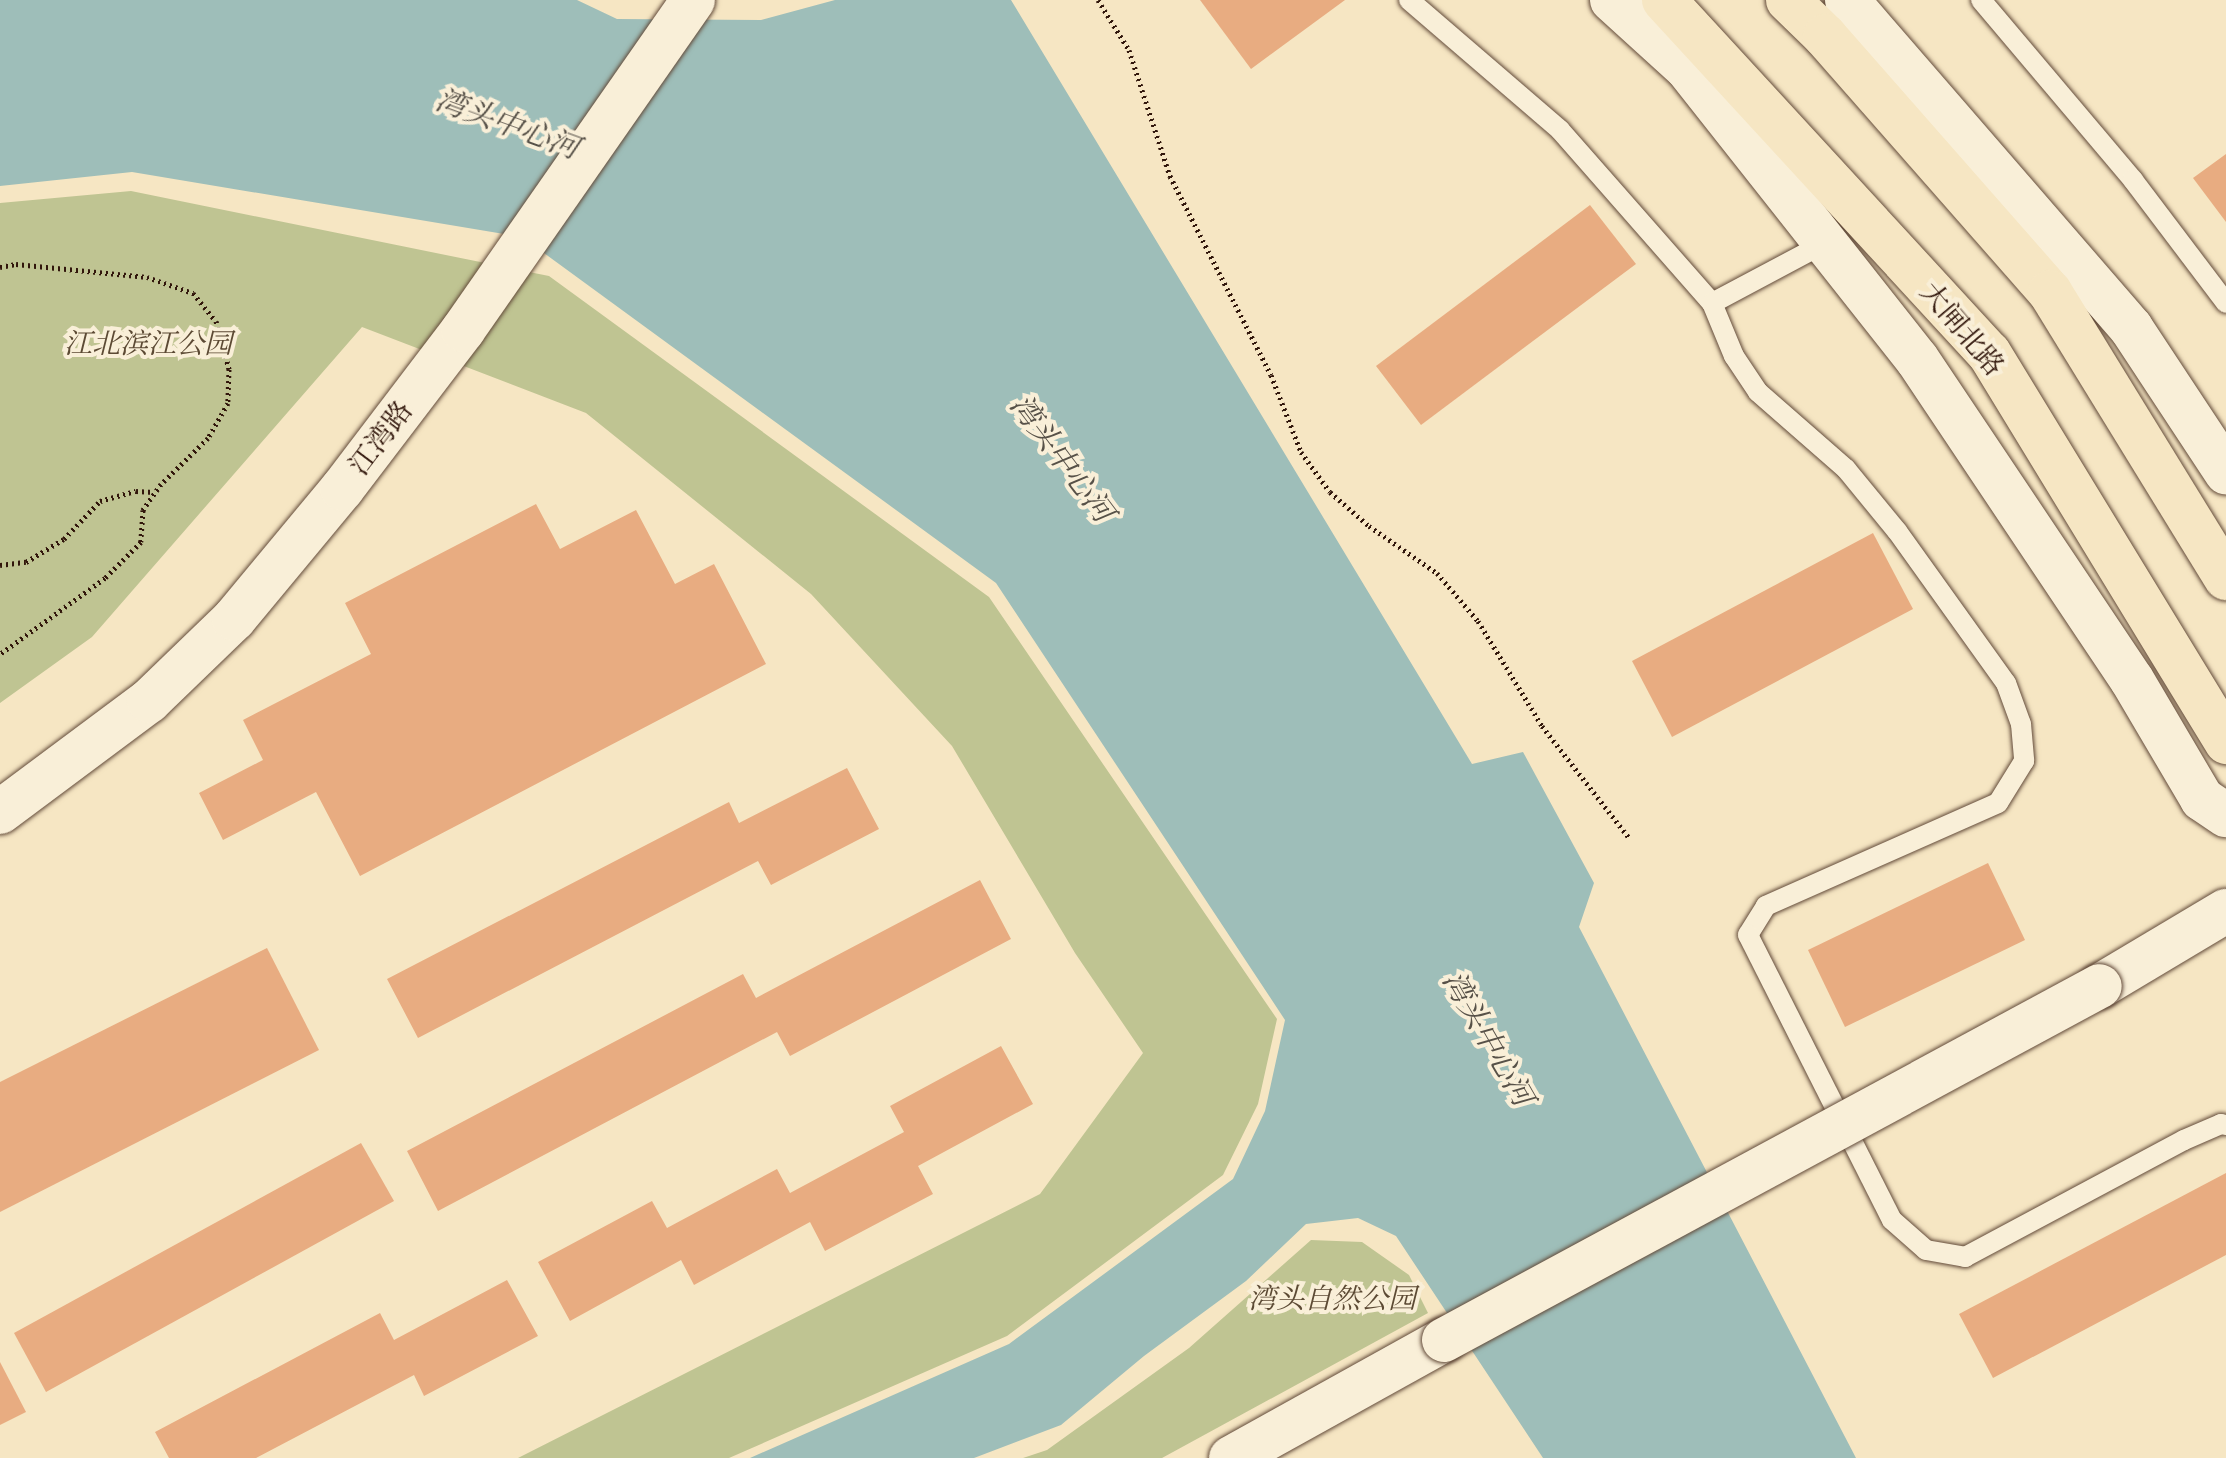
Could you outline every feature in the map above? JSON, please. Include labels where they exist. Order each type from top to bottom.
[{"type":"main road","name":"大闸北路","points":[[1664,0],[1989,353],[2226,742]]},
{"type":"main road","points":[[1788,0],[1825,36],[2050,292],[2226,578]]},
{"type":"street","name":"江湾路","points":[[0,812],[149,701],[234,619],[342,489],[463,330],[693,0]]},
{"type":"street","points":[[1612,0],[1687,68],[1917,359],[2132,680],[2202,799],[2226,815]]},
{"type":"street","points":[[1847,0],[2131,328],[2226,472]]},
{"type":"street","points":[[1231,1458],[2100,986],[2226,911]]},
{"type":"lane","points":[[1409,0],[1560,130],[1712,303],[1734,356],[1758,392],[1846,469],[1897,531],[2006,683],[2021,724],[2024,761],[1998,803],[1766,906],[1748,935],[1892,1220],[1926,1250],[1965,1257],[2184,1140],[2221,1124],[2226,1125]]},
{"type":"lane","points":[[1981,0],[2133,180],[2226,303]]},
{"type":"lane","points":[[1712,303],[1825,243]]},
{"type":"path","points":[[1098,0],[1129,50],[1170,176],[1271,375],[1301,452],[1330,492],[1369,526],[1437,573],[1448,585],[1478,621],[1542,726],[1630,839]]},
{"type":"path","points":[[0,267],[29,265],[147,277],[193,293],[216,321],[229,369],[228,403],[208,438],[154,492],[143,510],[141,542],[105,578],[0,654]]},
{"type":"path","points":[[0,565],[26,562],[64,539],[100,501],[136,491],[154,492]]},
{"type":"green space","name":"江北滨江公园","points":[[131,191],[549,276],[989,597],[1277,1019],[1258,1104],[1223,1175],[1007,1336],[729,1458],[518,1458],[1040,1194],[1143,1053],[1075,953],[952,746],[811,594],[586,413],[362,327],[92,637],[0,703],[0,203]]},
{"type":"green space","name":"湾头自然公园","points":[[1311,1240],[1362,1242],[1409,1275],[1428,1313],[1162,1458],[1023,1458],[1047,1450],[1189,1348]]},
{"type":"water","name":"湾头中心河","points":[[0,0],[577,0],[617,19],[761,20],[835,0],[1011,0],[1472,764],[1523,752],[1594,883],[1579,927],[1856,1458],[1543,1458],[1396,1236],[1358,1218],[1306,1224],[1246,1281],[1144,1356],[1061,1425],[974,1458],[750,1458],[1009,1344],[1233,1179],[1265,1111],[1285,1020],[996,583],[522,237],[132,172],[0,186]]},
{"type":"building","points":[[1200,0],[1345,0],[1251,69]]},
{"type":"building","points":[[2226,154],[2226,222],[2193,178]]},
{"type":"building","points":[[1590,205],[1636,264],[1421,425],[1376,366]]},
{"type":"building","points":[[536,504],[560,549],[636,510],[675,584],[714,564],[766,664],[360,876],[316,792],[223,840],[199,793],[263,760],[243,720],[371,654],[345,603]]},
{"type":"building","points":[[1873,533],[1913,609],[1672,737],[1632,661]]},
{"type":"building","points":[[847,768],[879,829],[771,885],[758,861],[418,1038],[387,979],[729,802],[739,823]]},
{"type":"building","points":[[1988,863],[2025,940],[1845,1027],[1808,950]]},
{"type":"building","points":[[980,880],[1011,939],[790,1056],[777,1032],[438,1211],[407,1151],[743,974],[756,998]]},
{"type":"building","points":[[267,948],[319,1050],[0,1212],[0,1082]]},
{"type":"building","points":[[1001,1046],[1033,1104],[918,1166],[933,1194],[825,1251],[810,1222],[694,1285],[681,1260],[570,1321],[538,1262],[652,1201],[667,1228],[777,1169],[790,1193],[904,1132],[890,1106]]},
{"type":"building","points":[[361,1143],[394,1201],[46,1392],[14,1333]]},
{"type":"building","points":[[2226,1173],[2226,1255],[1993,1378],[1959,1314]]},
{"type":"building","points":[[507,1280],[538,1336],[424,1396],[414,1375],[256,1458],[169,1458],[155,1432],[380,1313],[394,1340]]},
{"type":"building","points":[[0,1362],[26,1412],[0,1425]]}]
